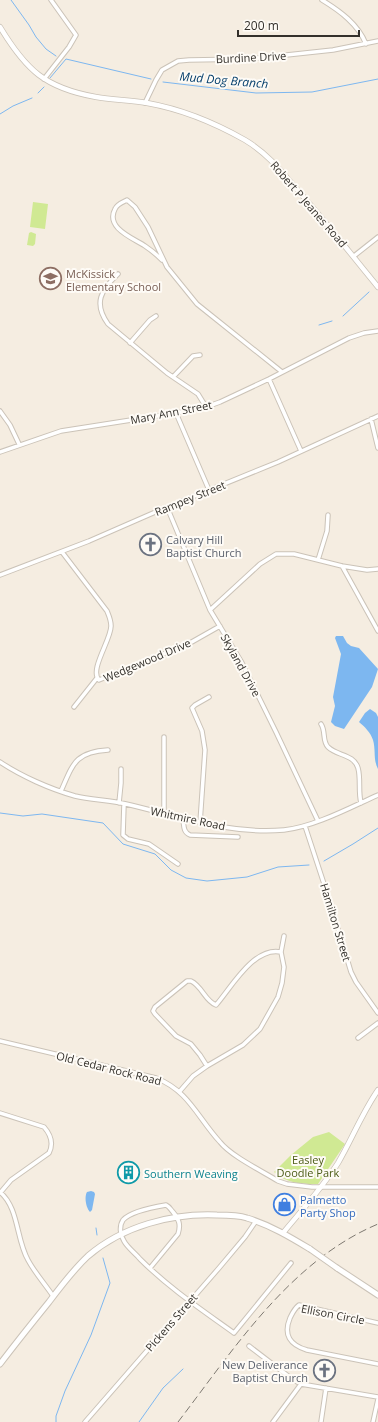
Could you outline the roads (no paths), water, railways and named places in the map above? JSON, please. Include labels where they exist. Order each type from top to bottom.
[{"type":"main road","points":[[0,1364],[74,1270],[88,1256],[121,1235],[144,1225],[177,1216],[206,1214],[236,1216],[256,1221],[283,1233],[310,1249],[378,1295]]},
{"type":"street","points":[[44,79],[69,47],[76,35],[51,0]]},
{"type":"street","points":[[322,0],[338,10],[356,26],[363,36],[366,44]]},
{"type":"street","name":"Robert P Jeanes Road","points":[[0,27],[20,58],[44,79],[63,89],[88,96],[145,103],[177,110],[233,134],[252,145],[272,161],[313,206],[378,287]]},
{"type":"street","name":"Burdine Drive","points":[[145,103],[162,70],[178,61],[250,59],[333,50],[378,41]]},
{"type":"street","points":[[162,260],[147,247],[114,224],[114,209],[118,205],[127,200],[135,207],[148,227],[162,260],[180,285],[197,304],[282,372]]},
{"type":"street","points":[[354,256],[378,237]]},
{"type":"street","points":[[118,274],[102,291],[100,302],[102,315],[108,324],[130,343],[173,377],[198,394],[206,407]]},
{"type":"street","points":[[130,343],[150,320],[156,316]]},
{"type":"street","name":"Mary Ann Street","points":[[0,452],[51,433],[73,428],[176,413],[206,407],[269,379],[352,336],[378,330]]},
{"type":"street","points":[[173,377],[193,356],[200,355]]},
{"type":"street","points":[[269,379],[301,451]]},
{"type":"street","points":[[0,411],[10,425],[19,444]]},
{"type":"street","points":[[176,413],[209,490]]},
{"type":"street","name":"Rampey Street","points":[[0,575],[62,552],[301,451],[378,416]]},
{"type":"street","points":[[371,419],[378,448]]},
{"type":"street","name":"Skyland Drive","points":[[167,507],[210,610],[242,663],[318,821]]},
{"type":"street","points":[[318,560],[327,531],[328,515]]},
{"type":"street","name":"Wedgewood Drive","points":[[62,552],[107,610],[110,619],[110,632],[96,675],[99,680],[190,643],[220,626]]},
{"type":"street","points":[[210,610],[260,564],[276,554],[294,554],[342,566],[367,570],[378,569]]},
{"type":"street","points":[[342,566],[378,631]]},
{"type":"street","points":[[74,707],[97,678]]},
{"type":"street","points":[[200,823],[205,750],[202,731],[192,708],[210,697]]},
{"type":"street","points":[[321,724],[324,729],[325,742],[327,746],[351,759],[356,764],[358,769],[359,794],[361,803]]},
{"type":"street","points":[[164,737],[164,814]]},
{"type":"street","points":[[61,791],[74,762],[87,754],[96,751],[108,750]]},
{"type":"street","name":"Whitmire Road","points":[[0,762],[12,771],[75,796],[124,804],[200,823],[225,827],[285,830],[305,826],[378,795]]},
{"type":"street","points":[[119,803],[121,782],[120,769]]},
{"type":"street","points":[[124,804],[123,835],[128,839],[150,844],[178,864]]},
{"type":"street","points":[[183,819],[184,829],[186,833],[190,835],[238,837]]},
{"type":"street","name":"Hamilton Street","points":[[305,826],[351,972],[356,982],[378,1013]]},
{"type":"street","points":[[180,1091],[193,1076],[206,1066],[243,1045],[260,1029],[278,997],[282,983],[284,967],[280,952],[284,936]]},
{"type":"street","points":[[206,1066],[200,1055],[191,1044],[176,1036],[153,1011],[188,981],[191,981],[199,988],[211,1003],[216,1005],[241,974],[255,960],[274,951],[280,952]]},
{"type":"street","points":[[358,1038],[378,1023]]},
{"type":"street","name":"Old Cedar Rock Road","points":[[0,1041],[164,1081],[180,1091],[220,1143],[229,1151],[278,1181],[287,1184],[304,1186],[378,1187]]},
{"type":"street","points":[[283,1233],[322,1186],[341,1157],[378,1090]]},
{"type":"street","points":[[0,1113],[44,1127],[48,1132],[52,1147],[49,1153],[11,1180],[0,1192],[5,1196],[13,1210],[19,1238],[28,1261],[53,1296]]},
{"type":"street","points":[[150,1268],[178,1234],[180,1228],[177,1216],[166,1204],[128,1216],[122,1221],[121,1235],[124,1243],[150,1268],[190,1301],[234,1333],[291,1263]]},
{"type":"street","name":"Pickens Street","points":[[85,1422],[245,1237],[256,1221]]},
{"type":"street","name":"Ellison Circle","points":[[378,1323],[299,1305],[294,1308],[287,1329],[288,1336],[291,1341],[298,1347],[306,1350],[378,1364]]},
{"type":"street","points":[[249,1346],[292,1379],[301,1384],[378,1398],[373,1422]]},
{"type":"street","points":[[273,1422],[301,1384]]},
{"type":"street","points":[[321,1422],[326,1388]]},
{"type":"water","points":[[336,636],[343,636],[347,643],[351,646],[359,648],[378,669],[372,687],[344,729],[335,726],[331,722],[335,706],[333,697],[341,654],[335,638]]},
{"type":"water","points":[[370,709],[376,713],[378,717],[378,769],[372,737],[359,722],[365,713]]},
{"type":"water","points":[[91,1191],[95,1194],[92,1210],[90,1212],[86,1197],[87,1192]]},
{"type":"waterway","name":"Mud Dog Branch","points":[[11,0],[36,37],[46,49],[56,56]]},
{"type":"waterway","name":"Mud Dog Branch","points":[[50,78],[66,59],[151,79]]},
{"type":"waterway","name":"Mud Dog Branch","points":[[163,82],[256,93],[312,92],[378,79]]},
{"type":"waterway","points":[[38,93],[44,87]]},
{"type":"waterway","points":[[0,114],[13,106],[32,98]]},
{"type":"waterway","points":[[343,316],[369,292]]},
{"type":"waterway","points":[[319,325],[332,321]]},
{"type":"waterway","points":[[0,813],[23,816],[42,814],[103,823],[123,844],[155,854],[171,870],[186,878],[207,881],[247,877],[278,867],[309,865]]},
{"type":"waterway","points":[[324,861],[378,828]]},
{"type":"waterway","points":[[96,1228],[97,1235]]},
{"type":"waterway","points":[[56,1422],[56,1416],[65,1391],[91,1335],[110,1283],[103,1258]]},
{"type":"waterway","points":[[139,1422],[163,1388],[183,1369]]},
{"type":"railway","points":[[178,1422],[220,1365],[266,1310],[291,1284],[318,1260],[346,1240],[378,1224]]},
{"type":"place","name":"McKissick Elementary School","points":[[51,279]]},
{"type":"place","name":"Calvary Hill Baptist Church","points":[[150,545]]},
{"type":"place","name":"Southern Weaving","points":[[129,1173]]},
{"type":"place","name":"Palmetto Party Shop","points":[[285,1205]]},
{"type":"place","name":"New Deliverance Baptist Church","points":[[324,1370]]},
{"type":"park label","name":"Easley Doodle Park","points":[[308,1165]]}]
